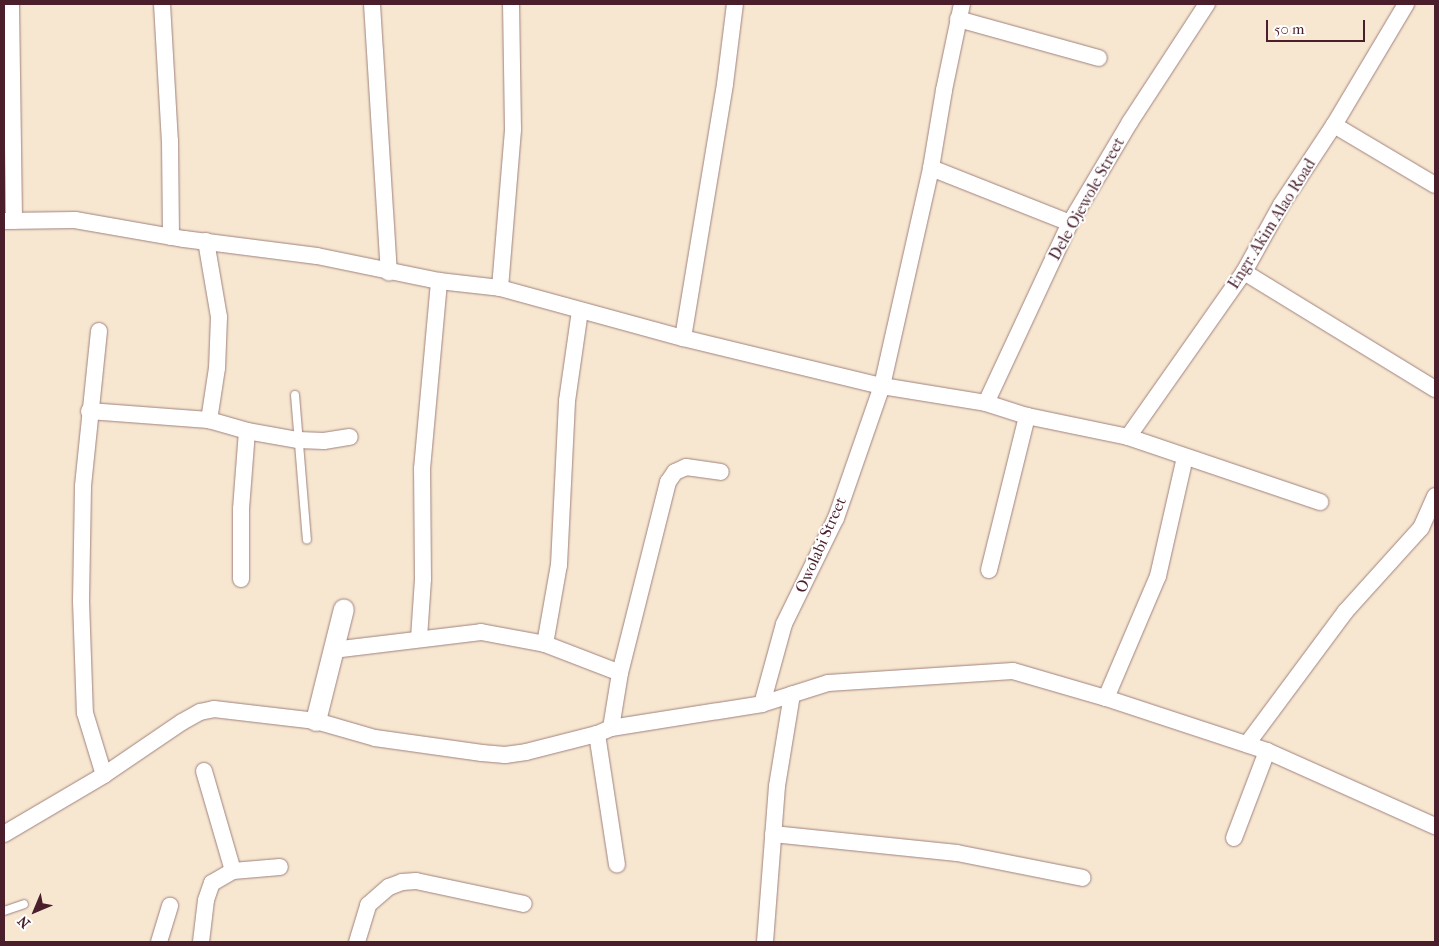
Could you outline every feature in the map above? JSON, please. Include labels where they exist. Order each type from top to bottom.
[{"type":"street","points":[[11,4],[7,54],[9,221],[75,220],[171,237],[317,256],[438,281],[500,288],[684,338],[882,386],[986,403],[1027,416],[1128,437],[1320,502]]},
{"type":"street","points":[[162,4],[170,141],[171,237]]},
{"type":"street","points":[[372,4],[389,272]]},
{"type":"street","points":[[500,288],[513,129],[511,4]]},
{"type":"street","points":[[684,338],[725,84],[735,4]]},
{"type":"street","name":"Dele Ojewole Street","points":[[986,403],[1070,223],[1130,122],[1207,4]]},
{"type":"street","name":"Engr. Akim Alao Road","points":[[1128,437],[1244,272],[1281,205],[1334,125],[1406,4]]},
{"type":"street","points":[[960,11],[1099,58]]},
{"type":"street","name":"Owolabi Street","points":[[762,704],[784,624],[836,518],[882,386],[931,168],[960,11]]},
{"type":"street","points":[[1334,125],[1435,185]]},
{"type":"street","points":[[931,168],[1070,223]]},
{"type":"street","points":[[206,241],[219,317],[217,368],[209,420]]},
{"type":"street","points":[[1244,272],[1435,389]]},
{"type":"street","points":[[419,638],[423,579],[422,469],[438,281]]},
{"type":"street","points":[[544,644],[559,565],[567,401],[580,311]]},
{"type":"street","points":[[98,331],[83,487],[81,601],[85,713],[104,775]]},
{"type":"street","points":[[89,411],[209,420],[247,431],[298,440],[324,441],[350,437]]},
{"type":"street","points":[[989,570],[1027,416]]},
{"type":"street","points":[[240,580],[241,509],[247,431]]},
{"type":"street","points":[[1106,698],[1158,576],[1185,457]]},
{"type":"street","points":[[617,864],[604,731],[668,482],[676,472],[686,467],[721,472]]},
{"type":"street","points":[[1247,744],[1345,612],[1420,528],[1435,496]]},
{"type":"street","points":[[316,722],[344,609]]},
{"type":"street","points":[[333,650],[419,638],[481,632],[544,644],[620,673]]},
{"type":"street","points":[[4,834],[104,775],[182,722],[200,712],[214,709],[316,722],[375,738],[505,755],[604,731],[762,704],[828,683],[1012,671],[1106,698],[1267,751],[1435,826]]},
{"type":"street","points":[[765,942],[777,786],[792,694]]},
{"type":"street","points":[[1234,838],[1267,751]]},
{"type":"street","points":[[204,771],[232,871]]},
{"type":"street","points":[[774,834],[957,852],[1083,878]]},
{"type":"street","points":[[201,942],[206,900],[212,883],[232,871],[280,867]]},
{"type":"street","points":[[357,942],[368,905],[389,887],[402,882],[416,882],[524,904]]},
{"type":"street","points":[[159,942],[170,906]]},
{"type":"lane","points":[[295,395],[307,540]]},
{"type":"lane","points":[[4,911],[24,904]]}]
